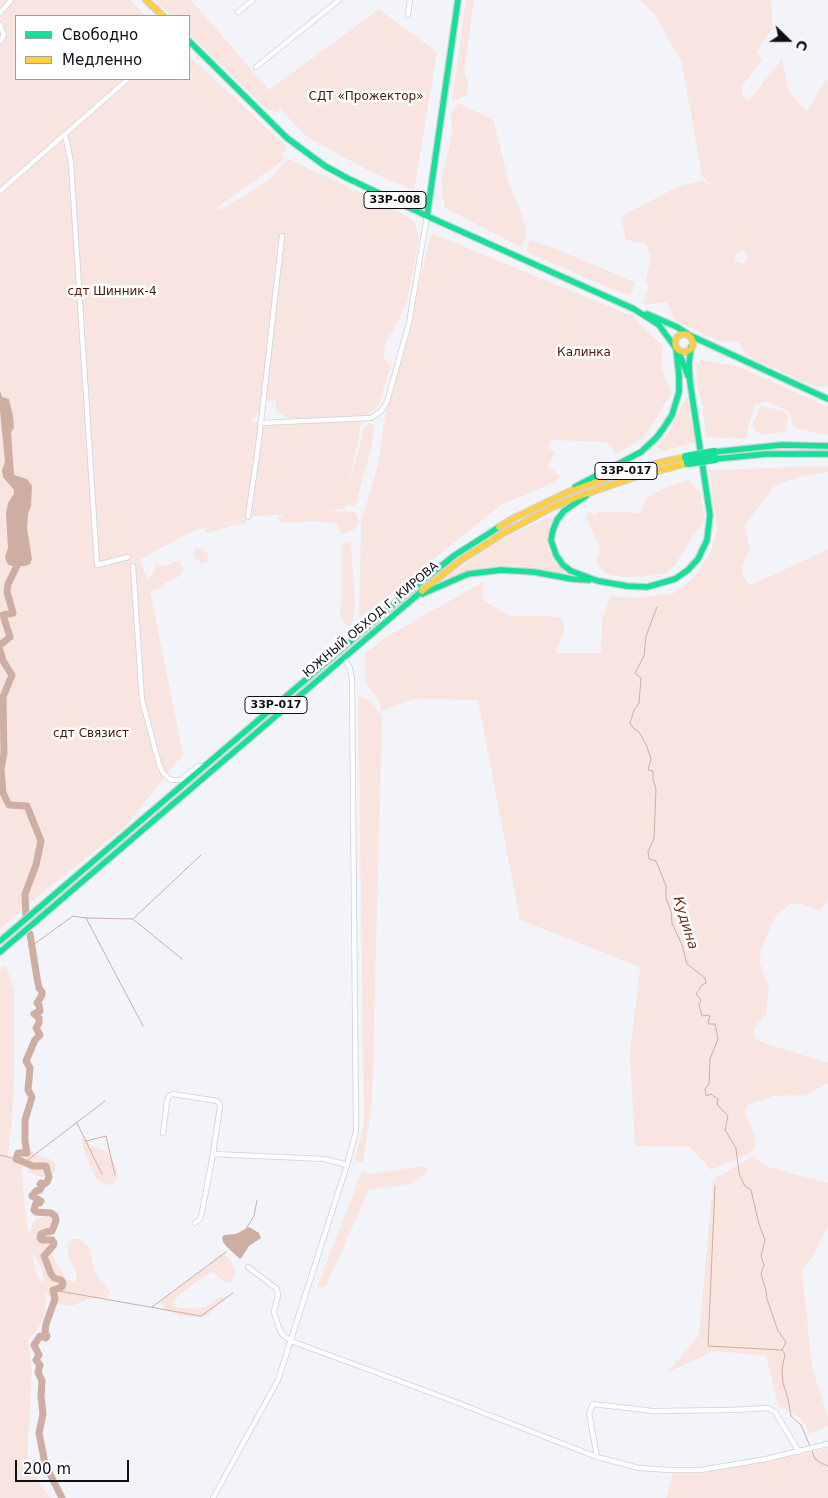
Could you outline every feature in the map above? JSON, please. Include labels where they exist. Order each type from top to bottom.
[{"type":"main road","points":[[146,0],[162,15]]},
{"type":"main road","points":[[427,216],[458,0]]},
{"type":"main road","name":"33Р-008","points":[[190,42],[287,138],[325,166],[427,216],[634,309]]},
{"type":"main road","points":[[634,309],[655,317],[828,399]]},
{"type":"main road","points":[[634,309],[659,326],[676,348],[690,382]]},
{"type":"main road","points":[[568,492],[641,452],[663,429],[672,415],[679,392],[676,357],[677,339],[682,334],[689,334]]},
{"type":"main road","points":[[415,597],[468,574],[501,570],[534,572],[572,580],[598,581],[637,587],[661,584],[675,579],[688,570],[698,559],[705,546],[710,524],[709,503],[690,382],[689,364],[692,340],[689,334]]},
{"type":"main road","points":[[676,348],[686,352],[692,347]]},
{"type":"main road","name":"ЮЖНЫЙ ОБХОД Г. КИРОВА","points":[[0,941],[434,571],[492,531],[543,503],[568,492],[636,468],[774,446],[828,446]]},
{"type":"main road","name":"ЮЖНЫЙ ОБХОД Г. КИРОВА","points":[[715,455],[828,454]]},
{"type":"main road","name":"ЮЖНЫЙ ОБХОД Г. КИРОВА","points":[[0,952],[342,658],[461,560],[502,534],[553,506],[687,460]]},
{"type":"main road","points":[[592,492],[560,515],[553,530],[551,540],[556,555],[563,565],[578,574],[598,581]]},
{"type":"street","points":[[0,13],[12,0]]},
{"type":"street","points":[[238,12],[253,0]]},
{"type":"street","points":[[256,67],[339,0]]},
{"type":"street","points":[[408,15],[410,0]]},
{"type":"street","points":[[0,24],[4,35],[0,42]]},
{"type":"street","points":[[0,191],[127,80]]},
{"type":"street","points":[[66,134],[71,163],[97,565],[128,557]]},
{"type":"street","points":[[260,424],[371,418],[381,411],[387,402],[409,323],[427,216]]},
{"type":"street","points":[[248,517],[282,236]]},
{"type":"street","points":[[133,566],[142,700],[159,764],[163,773],[171,780],[180,780],[198,766],[204,766]]},
{"type":"street","points":[[213,1498],[278,1380],[347,1166],[356,1131],[353,689],[350,668],[342,658]]},
{"type":"street","points":[[163,1133],[167,1101],[169,1096],[173,1094],[217,1101],[220,1106],[202,1212],[200,1219],[195,1223]]},
{"type":"street","points":[[213,1154],[325,1159],[347,1166]]},
{"type":"street","points":[[248,1267],[277,1289],[278,1296],[274,1310],[278,1328],[291,1341],[597,1457],[639,1468],[701,1470],[766,1459],[828,1444]]},
{"type":"street","points":[[597,1457],[589,1413],[593,1404],[652,1411],[768,1408],[775,1412],[800,1452]]},
{"type":"green space","name":"сдт Шинник-4","points":[[0,0],[130,0],[145,15],[15,15],[15,80],[190,80],[190,57],[285,145],[285,151],[281,154],[285,159],[215,209],[224,208],[267,181],[288,159],[394,208],[414,221],[419,238],[407,302],[385,344],[385,360],[391,366],[375,410],[366,417],[292,420],[276,410],[275,400],[261,402],[258,414],[253,419],[250,418],[253,423],[362,419],[349,487],[364,428],[368,424],[374,425],[372,446],[355,506],[346,505],[345,509],[327,511],[355,512],[359,522],[353,531],[342,534],[336,523],[313,521],[283,523],[277,518],[286,514],[253,517],[195,530],[140,559],[147,580],[153,574],[156,563],[164,567],[176,561],[180,562],[184,570],[178,577],[160,588],[150,591],[183,754],[126,826],[0,929]]},
{"type":"green space","name":"СДТ «Прожектор»","points":[[154,0],[191,0],[269,90],[379,9],[437,52],[414,190],[373,173],[306,136],[279,108],[278,112],[266,109],[190,35],[190,15],[170,15]]},
{"type":"green space","points":[[466,0],[474,0],[464,71],[468,84],[466,96],[452,101]]},
{"type":"green space","points":[[640,0],[771,0],[773,28],[757,51],[762,60],[741,87],[744,99],[749,100],[782,59],[789,92],[807,111],[825,81],[828,80],[828,386],[816,387],[753,359],[744,352],[739,341],[720,342],[676,321],[666,302],[643,305],[649,287],[646,280],[651,257],[646,244],[626,240],[621,217],[677,187],[702,181],[711,184],[702,176],[682,63],[656,16]],"holes":[[[738,251],[745,251],[747,256],[744,264],[734,261]]]},
{"type":"green space","points":[[458,103],[493,119],[509,182],[526,231],[522,248],[445,208],[441,181],[452,135],[451,114]]},
{"type":"green space","name":"Калинка","points":[[431,233],[632,316],[663,346],[661,365],[671,393],[645,437],[616,454],[606,442],[551,440],[547,447],[555,452],[548,466],[561,477],[550,484],[501,505],[359,619],[361,522],[379,462],[384,421],[405,344]]},
{"type":"green space","points":[[529,240],[546,245],[635,282],[633,290],[630,295],[616,291],[527,252]]},
{"type":"green space","points":[[701,360],[737,366],[828,407],[828,435],[794,428],[789,411],[767,402],[755,404],[745,439],[706,437],[703,408],[697,386],[697,366]]},
{"type":"green space","points":[[687,396],[695,442],[664,451],[656,447],[667,435]]},
{"type":"green space","points":[[761,406],[784,411],[788,416],[786,432],[761,434],[753,429],[753,423]]},
{"type":"green space","points":[[828,466],[828,472],[801,477],[775,485],[745,525],[750,549],[742,566],[743,576],[750,585],[828,550],[828,900],[821,909],[817,910],[801,904],[791,904],[777,914],[761,950],[760,963],[769,989],[766,1015],[758,1023],[754,1031],[755,1038],[761,1042],[828,1063],[828,1083],[805,1095],[774,1096],[749,1104],[745,1110],[746,1116],[754,1134],[756,1146],[752,1152],[711,1170],[690,1147],[635,1146],[630,1055],[640,967],[520,920],[478,700],[413,699],[382,711],[378,699],[365,682],[365,654],[386,637],[483,582],[483,600],[508,615],[562,617],[564,632],[556,653],[601,653],[602,619],[611,596],[635,598],[674,593],[693,578],[710,554],[717,529],[709,470]]},
{"type":"green space","points":[[690,480],[694,487],[700,491],[704,516],[703,523],[675,565],[665,574],[642,577],[622,577],[605,573],[596,561],[600,549],[586,517],[588,512],[596,515],[599,512],[642,513],[646,498],[668,486]]},
{"type":"green space","points":[[557,513],[550,524],[547,537],[548,549],[553,559],[565,572],[563,574],[529,567],[504,566],[481,568],[459,573],[440,582],[481,552],[508,536]]},
{"type":"green space","points":[[246,519],[247,523],[204,533],[205,529],[210,527]]},
{"type":"green space","points":[[351,542],[355,604],[352,625],[345,625],[340,614],[342,543]]},
{"type":"green space","points":[[201,548],[207,552],[208,561],[202,564],[195,557],[194,549]]},
{"type":"green space","points":[[358,695],[370,701],[382,716],[372,1103],[363,1163],[355,1160],[364,1123]]},
{"type":"green space","points":[[6,965],[14,990],[14,1080],[8,1155],[21,1167],[28,1235],[35,1219],[44,1216],[50,1217],[55,1223],[52,1255],[66,1279],[74,1282],[77,1276],[68,1256],[67,1244],[71,1239],[80,1239],[89,1248],[95,1272],[110,1293],[106,1298],[87,1299],[72,1306],[56,1303],[45,1292],[46,1312],[37,1330],[28,1340],[32,1370],[27,1459],[36,1478],[50,1498],[0,1498],[0,970]],"holes":[[[32,1253],[43,1272],[44,1285],[36,1272]]]},
{"type":"green space","points":[[82,1139],[85,1139],[91,1146],[106,1151],[110,1155],[118,1173],[117,1179],[113,1184],[104,1184],[96,1178],[89,1165]]},
{"type":"green space","points":[[22,1146],[28,1147],[36,1155],[50,1159],[55,1165],[55,1172],[43,1177],[36,1176],[30,1172],[19,1150]]},
{"type":"green space","points":[[753,1156],[766,1166],[828,1183],[828,1228],[814,1255],[802,1271],[812,1367],[828,1418],[828,1426],[809,1434],[806,1426],[798,1416],[778,1405],[766,1356],[714,1351],[667,1373],[699,1335],[713,1180]]},
{"type":"green space","points":[[424,1166],[428,1172],[410,1184],[369,1190],[326,1286],[317,1288],[362,1171],[370,1174]]},
{"type":"green space","points":[[219,1255],[226,1256],[231,1261],[235,1272],[232,1281],[225,1283],[211,1272],[182,1292],[173,1302],[173,1306],[176,1307],[199,1309],[219,1298],[225,1298],[209,1314],[205,1317],[180,1316],[168,1311],[160,1303],[163,1298],[196,1275]]},
{"type":"green space","points":[[828,1448],[828,1498],[666,1498],[673,1472],[701,1472],[810,1453]]},
{"type":"shaded area","points":[[0,391],[2,397],[9,399],[13,416],[14,428],[11,432],[14,475],[27,479],[32,486],[27,528],[32,559],[30,564],[25,566],[9,565],[5,557],[8,548],[6,513],[14,490],[3,477],[2,470],[5,462]]},
{"type":"shaded area","points":[[249,1227],[259,1233],[261,1238],[249,1246],[240,1259],[227,1247],[222,1238],[224,1235],[236,1234]]},
{"type":"waterway","points":[[0,645],[10,637],[3,615],[13,613],[7,592],[8,584],[17,566],[18,557]]},
{"type":"waterway","name":"Кудина","points":[[657,607],[646,636],[644,656],[635,673],[641,678],[639,703],[634,710],[630,723],[638,731],[647,747],[651,759],[648,770],[653,771],[656,789],[654,838],[648,852],[649,859],[656,861],[666,886],[666,898],[671,911],[672,923],[682,945],[687,964],[705,978],[706,983],[702,985],[696,994],[701,1000],[699,1005],[702,1016],[710,1016],[708,1022],[709,1024],[715,1024],[718,1039],[710,1059],[709,1084],[705,1089],[706,1096],[711,1094],[718,1099],[717,1104],[728,1116],[725,1130],[736,1148],[739,1173],[744,1185],[751,1190],[765,1240],[761,1256],[764,1265],[761,1274],[778,1331],[786,1342],[782,1350],[785,1354],[782,1369],[783,1383],[791,1416],[801,1425],[810,1446]]},
{"type":"waterway","points":[[0,650],[3,661],[12,675],[3,697],[4,753],[1,769],[3,793],[9,805],[27,806],[41,841],[36,865],[25,894],[26,917]]},
{"type":"waterway","points":[[33,945],[73,916],[133,919],[201,855]]},
{"type":"waterway","points":[[86,918],[143,1026]]},
{"type":"waterway","points":[[134,920],[182,959]]},
{"type":"waterway","points":[[30,934],[39,988],[42,992],[37,1003],[40,1011],[34,1014],[39,1018],[36,1028],[40,1035],[35,1040],[26,1061],[30,1068],[28,1090],[32,1097],[25,1120],[27,1153],[18,1153],[16,1159],[33,1166],[46,1166],[49,1177],[47,1182],[40,1184],[42,1186],[40,1190],[36,1191],[32,1196],[41,1201],[36,1203],[34,1210],[36,1212],[51,1213],[55,1216],[56,1221],[52,1231],[41,1234],[40,1238],[42,1240],[52,1240],[54,1243],[44,1256],[51,1274],[63,1283],[62,1287],[53,1290],[55,1299],[46,1324],[45,1332],[47,1336],[46,1338],[40,1336],[34,1345],[39,1355],[36,1360],[40,1365],[38,1372],[42,1381],[43,1414],[39,1433],[45,1464],[62,1498]]},
{"type":"waterway","points":[[25,1162],[105,1101]]},
{"type":"waterway","points":[[77,1123],[102,1174]]},
{"type":"waterway","points":[[86,1141],[106,1136],[115,1175]]},
{"type":"waterway","points":[[0,1155],[16,1159]]},
{"type":"waterway","points":[[715,1186],[708,1346],[782,1350]]},
{"type":"waterway","points":[[246,1229],[254,1216],[257,1200]]},
{"type":"waterway","points":[[152,1307],[226,1252]]},
{"type":"waterway","points":[[53,1290],[201,1316],[233,1293]]},
{"type":"waterway","name":"Кудина","points":[[812,1451],[815,1459],[828,1466]]},
{"type":"traffic: fast","points":[[427,216],[458,0]]},
{"type":"traffic: fast","points":[[190,42],[287,138],[325,166],[427,216],[634,309],[659,325],[675,347]]},
{"type":"traffic: fast","points":[[647,314],[688,334]]},
{"type":"traffic: fast","points":[[689,335],[828,399]]},
{"type":"traffic: fast","points":[[586,496],[564,511],[557,520],[553,530],[551,540],[556,555],[563,565],[571,571],[598,581],[647,587],[675,579],[688,570],[698,559],[707,540],[710,515],[690,382],[689,364],[691,347]]},
{"type":"traffic: fast","points":[[575,487],[641,452],[663,429],[672,415],[679,392],[676,348]]},
{"type":"traffic: fast","points":[[678,350],[688,376]]},
{"type":"traffic: fast","points":[[714,452],[781,445],[828,446]]},
{"type":"traffic: fast","points":[[686,457],[714,452]]},
{"type":"traffic: fast","points":[[715,459],[766,454],[828,454]]},
{"type":"traffic: fast","points":[[688,463],[715,459]]},
{"type":"traffic: fast","points":[[0,941],[407,593],[455,555],[499,527]]},
{"type":"traffic: fast","points":[[422,594],[468,574],[501,570],[534,572],[589,580]]},
{"type":"traffic: fast","points":[[0,952],[422,591]]},
{"type":"traffic: slow","points":[[146,0],[162,15]]},
{"type":"traffic: slow","points":[[684,334],[690,337],[693,343],[690,349],[684,352],[678,349],[675,343],[678,337],[684,334]]},
{"type":"traffic: slow","points":[[499,527],[568,492],[636,468],[686,457]]},
{"type":"traffic: slow","points":[[422,591],[461,560],[502,534],[553,507],[635,477],[688,463]]},
{"type":"park label","name":"сдт Связист","points":[[91,734]]}]
